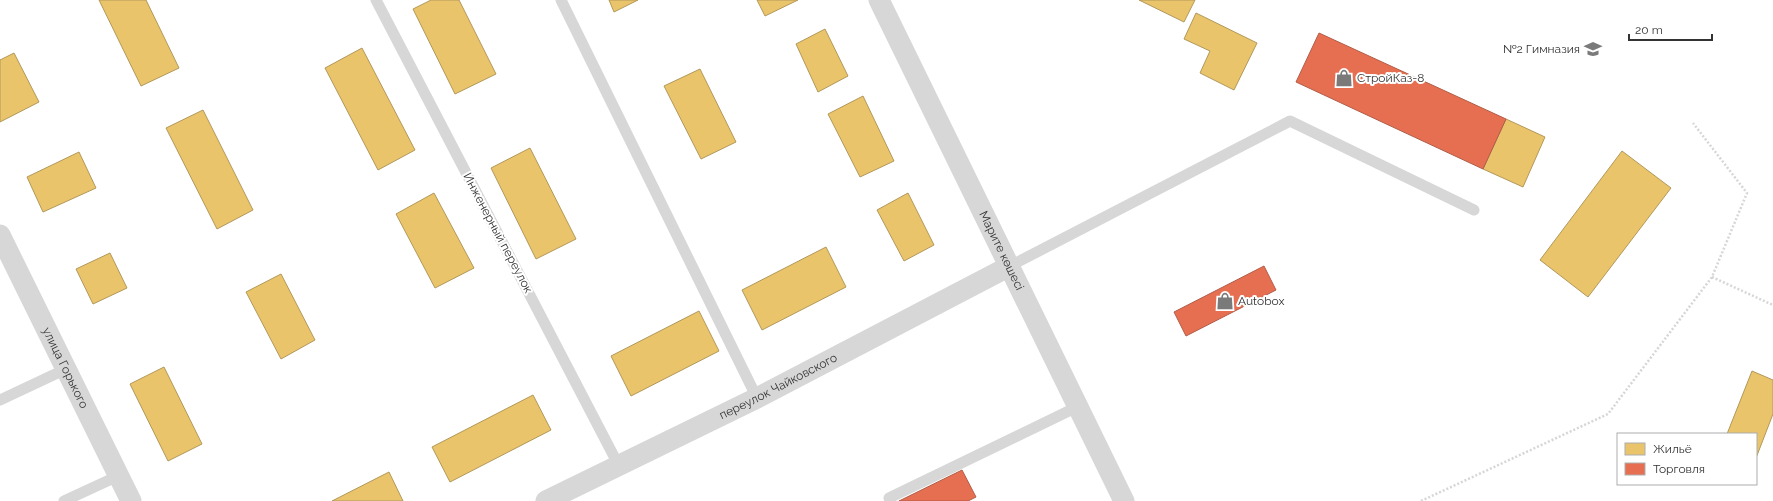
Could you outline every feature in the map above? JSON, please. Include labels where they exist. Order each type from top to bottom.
[{"type":"street","name":"Марите көшесі","points":[[879,0],[1008,267],[1124,501]]},
{"type":"street","name":"улица Горького","points":[[0,235],[131,501]]},
{"type":"street","name":"переулок Чайковского","points":[[546,501],[757,398],[1008,267]]},
{"type":"lane","name":"Инженерный переулок","points":[[376,0],[619,466]]},
{"type":"lane","points":[[561,0],[757,398]]},
{"type":"lane","points":[[1008,267],[1290,121],[1474,210]]},
{"type":"lane","points":[[0,400],[66,369]]},
{"type":"lane","points":[[889,498],[1077,407]]},
{"type":"lane","points":[[64,501],[118,476]]},
{"type":"path","points":[[1421,501],[1608,414],[1712,277],[1747,193],[1693,123]]},
{"type":"path","points":[[1712,277],[1773,305]]},
{"type":"building: Жильё","points":[[99,0],[146,0],[179,68],[141,86]]},
{"type":"building: Жильё","points":[[431,0],[459,0],[496,74],[455,94],[413,9]]},
{"type":"building: Жильё","points":[[609,0],[638,0],[614,12]]},
{"type":"building: Жильё","points":[[757,0],[798,0],[765,16]]},
{"type":"building: Жильё","points":[[1139,0],[1195,0],[1184,22]]},
{"type":"building: Жильё","points":[[1196,13],[1257,43],[1234,90],[1200,73],[1210,51],[1184,39]]},
{"type":"building: Жильё","points":[[825,29],[848,76],[818,92],[796,44]]},
{"type":"building: Жильё","points":[[362,48],[415,150],[378,170],[325,68]]},
{"type":"building: Жильё","points":[[14,53],[39,102],[0,122],[0,60]]},
{"type":"building: Жильё","points":[[700,69],[736,142],[701,159],[664,86]]},
{"type":"building: Жильё","points":[[863,96],[894,161],[860,177],[828,114]]},
{"type":"building: Жильё","points":[[203,110],[253,210],[217,229],[166,128]]},
{"type":"building: Жильё","points":[[1506,119],[1545,137],[1523,187],[1483,169]]},
{"type":"building: Жильё","points":[[530,148],[576,239],[536,259],[491,168]]},
{"type":"building: Жильё","points":[[1622,151],[1671,188],[1588,297],[1540,260]]},
{"type":"building: Жильё","points":[[79,152],[96,188],[43,212],[27,177]]},
{"type":"building: Жильё","points":[[434,193],[474,268],[435,288],[396,214]]},
{"type":"building: Жильё","points":[[908,193],[934,245],[904,261],[877,210]]},
{"type":"building: Жильё","points":[[826,247],[846,287],[762,330],[742,290]]},
{"type":"building: Жильё","points":[[110,253],[127,288],[93,304],[76,269]]},
{"type":"building: Жильё","points":[[281,274],[315,340],[281,359],[246,292]]},
{"type":"building: Жильё","points":[[699,311],[719,351],[631,396],[611,356]]},
{"type":"building: Жильё","points":[[164,367],[202,444],[168,461],[130,384]]},
{"type":"building: Жильё","points":[[1752,371],[1773,380],[1773,414],[1757,455],[1757,433],[1727,433]]},
{"type":"building: Жильё","points":[[533,395],[551,430],[450,482],[432,447]]},
{"type":"building: Жильё","points":[[389,472],[403,501],[332,501]]},
{"type":"building: Торговля","points":[[1319,33],[1506,119],[1483,169],[1296,82]]},
{"type":"building: Торговля","name":"Autobox","points":[[1264,266],[1276,290],[1186,336],[1174,312]]},
{"type":"building: Торговля","points":[[962,470],[976,497],[968,501],[899,501]]},
{"type":"place","name":"№2 Гимназия","points":[[1593,49]]},
{"type":"place","name":"СтройКаз-8","points":[[1344,78]]},
{"type":"place","name":"Autobox","points":[[1225,301]]}]
